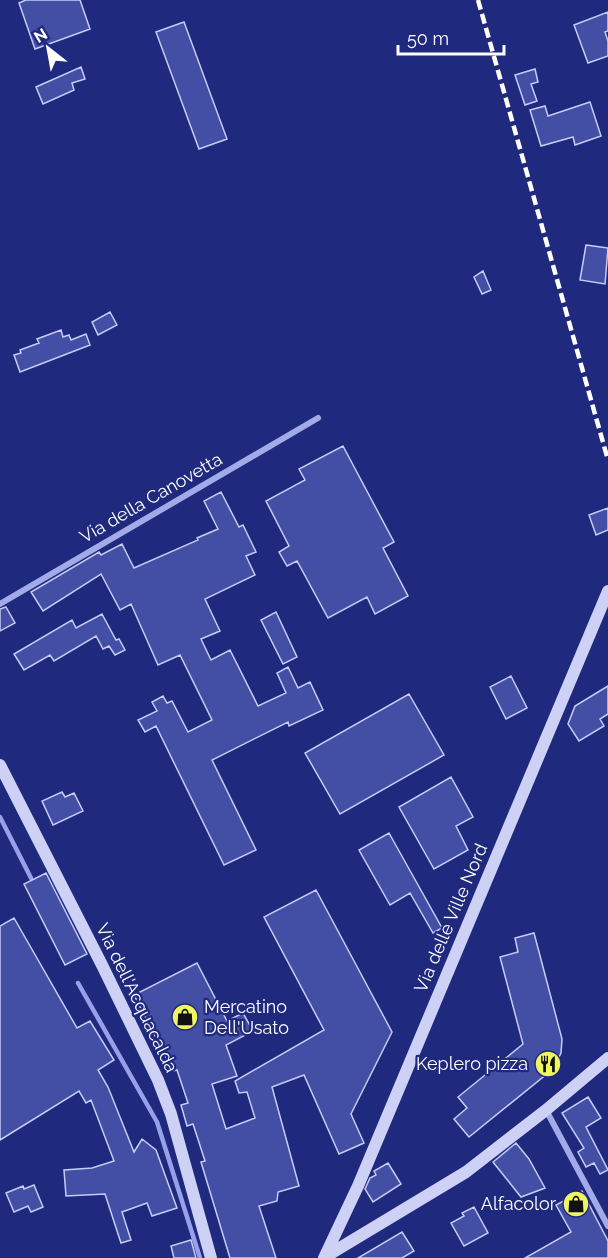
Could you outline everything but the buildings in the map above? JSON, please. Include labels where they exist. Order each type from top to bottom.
[{"type":"street","name":"Via della Canovetta","points":[[0,604],[318,418]]},
{"type":"street","name":"Via delle Ville Nord","points":[[324,1258],[358,1186],[608,591]]},
{"type":"street","name":"Via dell'Acquacalda","points":[[0,765],[158,1080],[171,1114],[211,1258]]},
{"type":"street","points":[[324,1258],[466,1172],[608,1058]]},
{"type":"street","points":[[546,1110],[608,1226]]},
{"type":"waterway","points":[[0,817],[31,878]]},
{"type":"waterway","points":[[78,983],[157,1122],[200,1258]]},
{"type":"railway","points":[[478,0],[608,460]]},
{"type":"place","name":"Mercatino Dell'Usato","points":[[185,1017]]},
{"type":"place","name":"Keplero pizza","points":[[548,1064]]},
{"type":"place","name":"Alfacolor","points":[[576,1204]]}]
